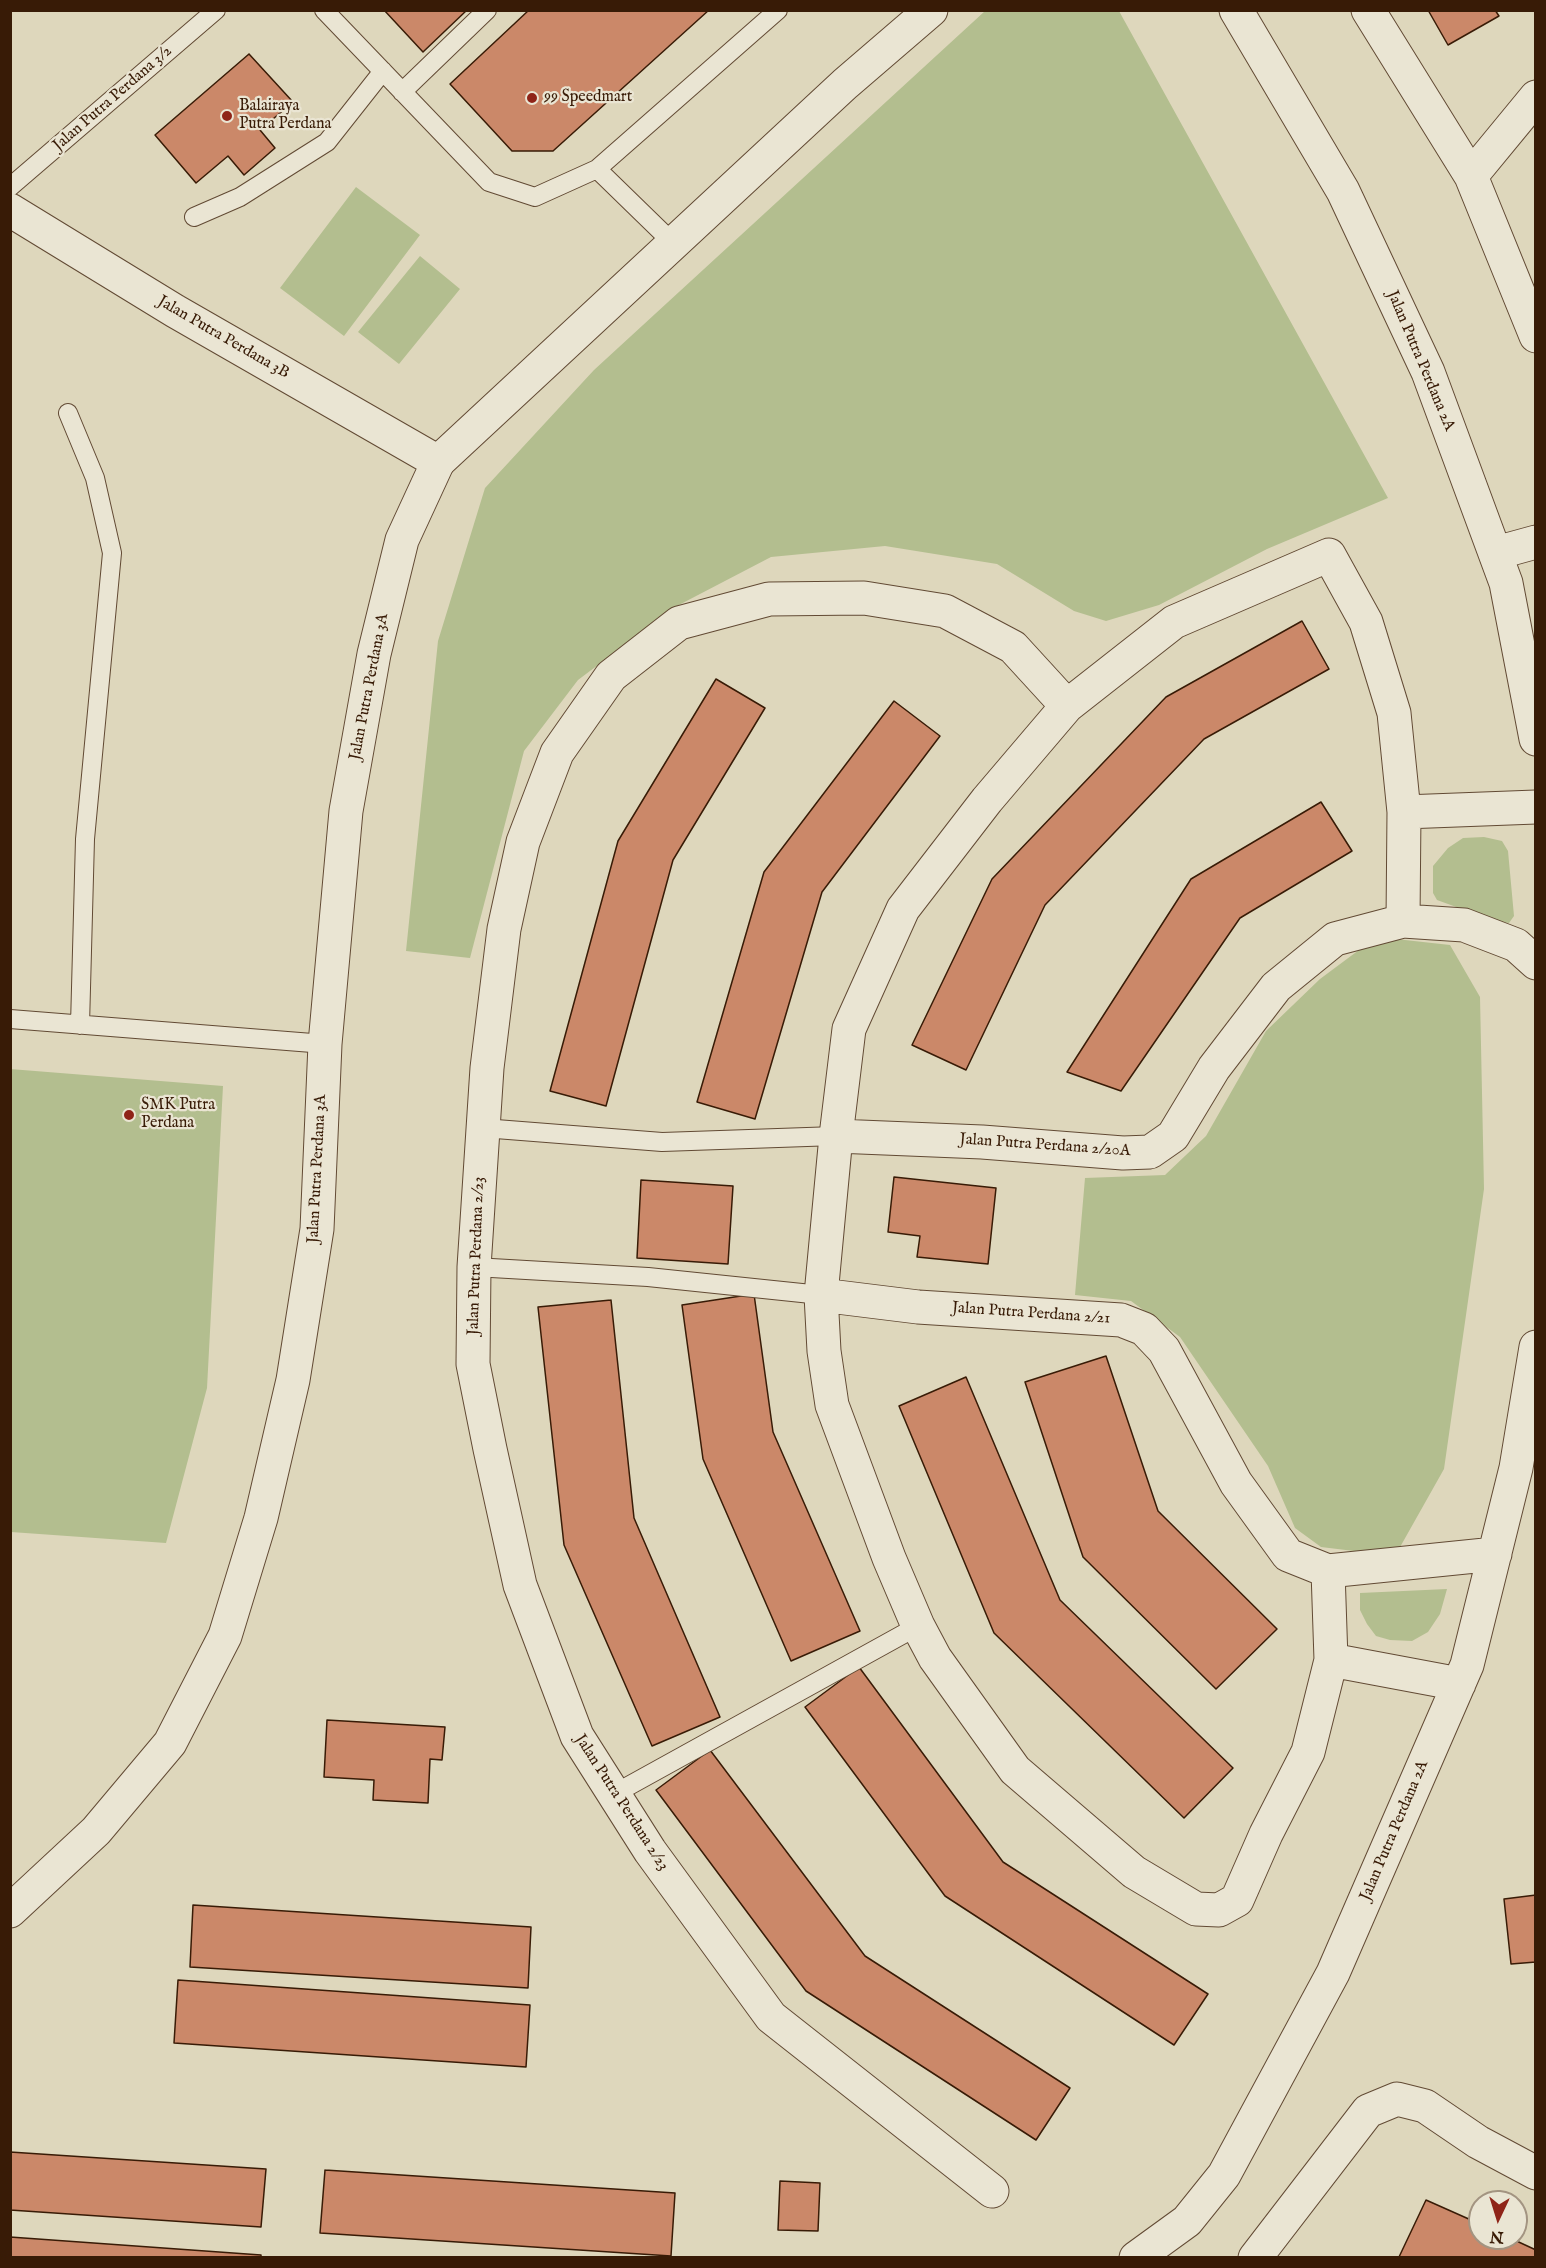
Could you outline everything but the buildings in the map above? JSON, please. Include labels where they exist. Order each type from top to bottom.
[{"type":"street","points":[[438,462],[845,84],[932,10]]},
{"type":"street","name":"Jalan Putra Perdana 2A","points":[[1236,10],[1348,202],[1428,372],[1506,583],[1536,739]]},
{"type":"street","points":[[1368,10],[1471,176],[1536,336]]},
{"type":"street","points":[[1471,176],[1536,97]]},
{"type":"street","name":"Jalan Putra Perdana 3B","points":[[10,210],[185,316],[438,462]]},
{"type":"street","name":"Jalan Putra Perdana 3A","points":[[10,1911],[96,1831],[170,1743],[225,1636],[261,1518],[293,1380],[317,1229],[325,1044],[346,811],[374,654],[402,540],[438,462]]},
{"type":"street","points":[[1496,553],[1536,542]]},
{"type":"street","points":[[1403,921],[1404,812],[1394,713],[1366,622],[1329,555],[1174,622],[1067,706],[987,800],[903,909],[849,1029],[821,1295],[824,1351],[832,1405],[889,1558],[918,1626],[935,1658],[1015,1770],[1134,1872],[1196,1909],[1219,1910],[1237,1900],[1266,1834],[1308,1752],[1331,1660],[1328,1571],[1495,1554]]},
{"type":"street","name":"Jalan Putra Perdana 2/23","points":[[992,2191],[771,2018],[650,1851],[577,1736],[520,1585],[473,1364],[474,1267],[483,1128],[504,929],[523,842],[557,753],[611,676],[679,623],[769,599],[864,598],[945,611],[1013,647],[1067,706]]},
{"type":"street","points":[[1404,812],[1536,807]]},
{"type":"street","name":"Jalan Putra Perdana 2/20A","points":[[836,1136],[982,1142],[1123,1153],[1150,1152],[1173,1136],[1214,1068],[1276,987],[1335,939],[1403,921],[1464,925],[1516,945],[1536,963]]},
{"type":"street","name":"Jalan Putra Perdana 2/21","points":[[821,1295],[918,1307],[1121,1320],[1144,1329],[1164,1350],[1236,1483],[1288,1555],[1328,1571]]},
{"type":"street","name":"Jalan Putra Perdana 2A","points":[[1136,2258],[1187,2221],[1224,2175],[1333,1973],[1467,1665],[1516,1468],[1536,1347]]},
{"type":"street","points":[[1331,1660],[1459,1684]]},
{"type":"street","points":[[1255,2258],[1368,2111],[1397,2099],[1425,2106],[1478,2142],[1536,2173]]},
{"type":"lane","name":"Jalan Putra Perdana 3/2","points":[[10,187],[216,10]]},
{"type":"lane","points":[[324,10],[489,182],[535,197],[597,169],[778,10]]},
{"type":"lane","points":[[402,92],[487,10]]},
{"type":"lane","points":[[194,217],[240,197],[327,142],[383,71]]},
{"type":"lane","points":[[597,169],[673,243]]},
{"type":"lane","points":[[68,413],[95,478],[112,553],[85,840],[80,1025]]},
{"type":"lane","points":[[10,1019],[325,1044]]},
{"type":"lane","points":[[483,1128],[662,1142],[836,1136]]},
{"type":"lane","points":[[474,1267],[648,1277],[821,1295]]},
{"type":"lane","points":[[614,1794],[918,1626]]},
{"type":"green space","points":[[985,11],[1119,11],[1388,498],[1267,549],[1159,605],[1106,621],[1074,611],[997,564],[885,546],[771,557],[675,607],[578,680],[524,751],[470,958],[406,951],[438,641],[485,488],[594,370]]},
{"type":"green space","points":[[356,187],[420,235],[344,336],[280,288]]},
{"type":"green space","points":[[420,256],[460,289],[399,364],[358,332]]},
{"type":"green space","points":[[1484,837],[1502,841],[1508,851],[1514,916],[1509,923],[1495,921],[1437,900],[1433,893],[1433,866],[1448,848],[1463,838]]},
{"type":"green space","points":[[1396,939],[1450,945],[1480,997],[1484,1189],[1444,1469],[1395,1556],[1321,1547],[1295,1528],[1268,1466],[1180,1337],[1131,1301],[1075,1295],[1085,1178],[1165,1175],[1206,1136],[1266,1031],[1320,979],[1363,947]]},
{"type":"green space","points":[[10,1069],[223,1086],[207,1388],[166,1543],[11,1532]]},
{"type":"green space","points":[[1447,1589],[1440,1614],[1428,1632],[1412,1641],[1390,1640],[1376,1636],[1360,1610],[1360,1593]]},
{"type":"place","name":"99 Speedmart","points":[[532,98]]},
{"type":"place","name":"Balairaya Putra Perdana","points":[[227,116]]},
{"type":"place","name":"SMK Putra Perdana","points":[[129,1115]]}]
